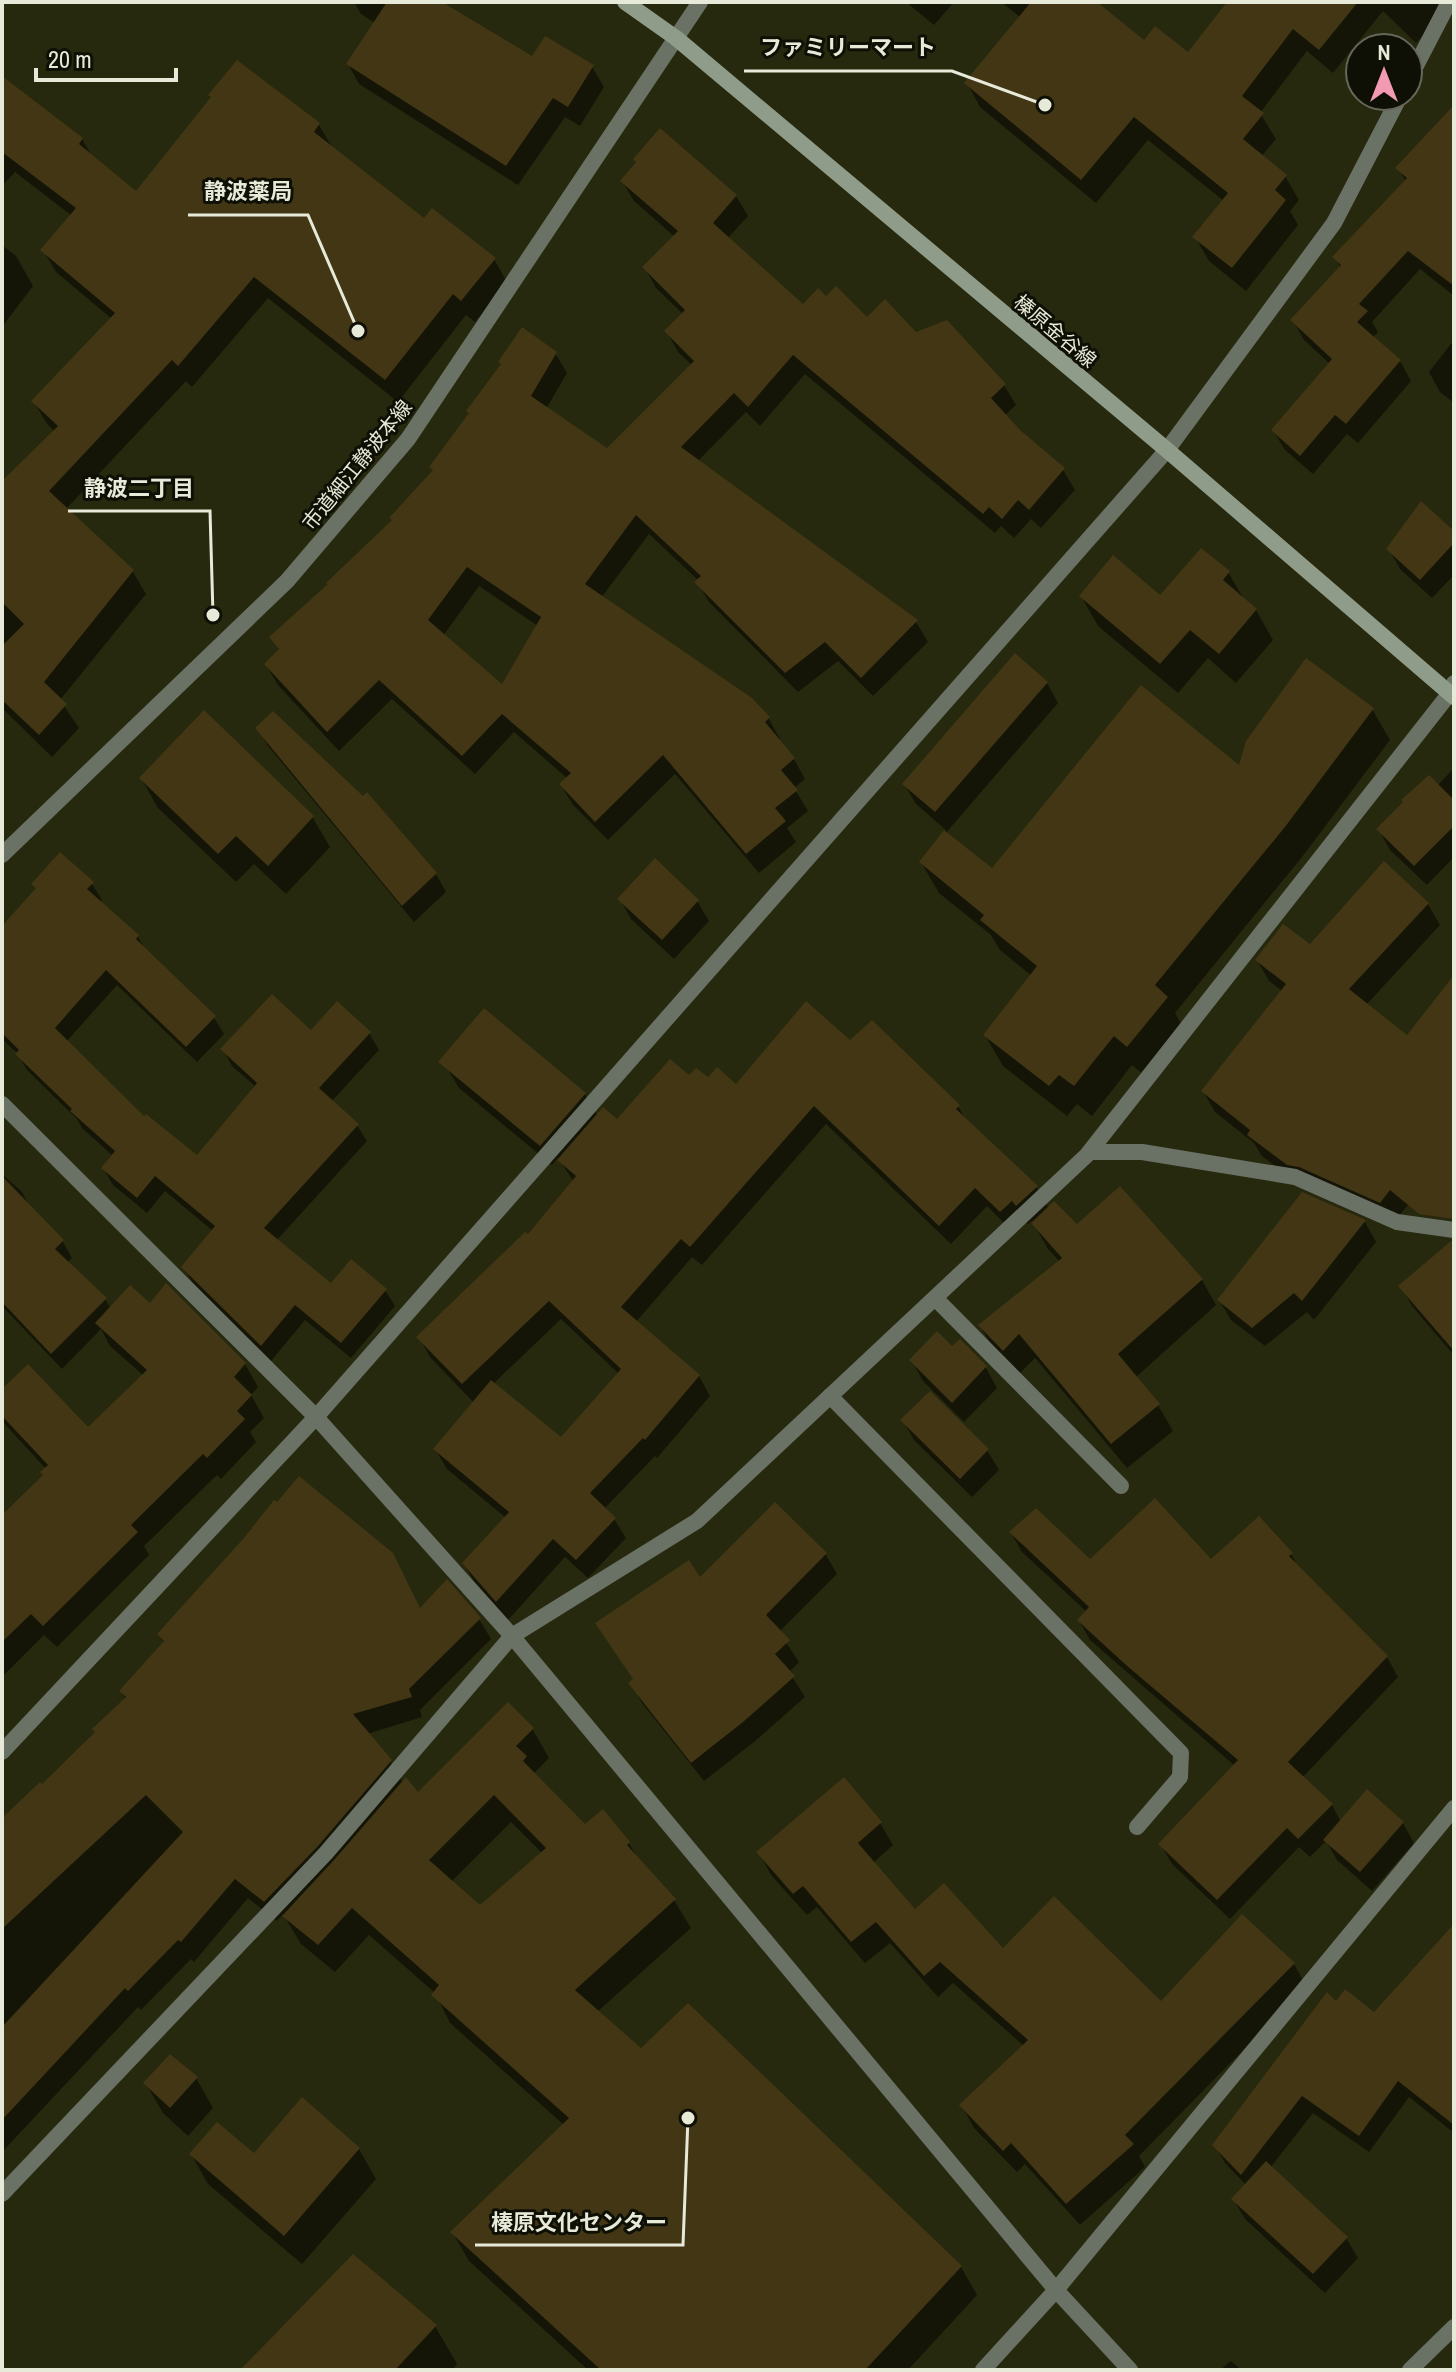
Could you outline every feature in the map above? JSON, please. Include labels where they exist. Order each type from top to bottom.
[{"type":"main road","name":"榛原金谷線","points":[[625,2],[676,38],[1453,691]]},
{"type":"street","name":"市道細江静波本線","points":[[2,855],[287,581],[408,439],[700,2]]},
{"type":"street","points":[[1424,50],[1449,2]]},
{"type":"street","points":[[2,1752],[316,1417],[1167,450],[1334,223],[1392,112]]},
{"type":"street","points":[[2,2194],[326,1853],[512,1636],[697,1521],[1090,1152],[1453,691]]},
{"type":"street","points":[[2,1104],[316,1417],[512,1636],[1056,2290],[1130,2370]]},
{"type":"street","points":[[1090,1152],[1142,1152],[1295,1177],[1397,1222],[1454,1230]]},
{"type":"street","points":[[935,1298],[1121,1486]]},
{"type":"street","points":[[830,1396],[1181,1753],[1180,1777],[1137,1827]]},
{"type":"street","points":[[983,2370],[1056,2290],[1454,1808]]},
{"type":"street","points":[[1410,2370],[1454,2327]]},
{"type":"building","points":[[387,2],[442,2],[532,56],[545,36],[594,65],[568,107],[553,98],[506,166],[346,64]]},
{"type":"building","points":[[1031,2],[1097,2],[1144,40],[1155,26],[1188,52],[1227,2],[1358,2],[1319,50],[1293,29],[1242,96],[1264,113],[1243,139],[1287,175],[1275,190],[1286,200],[1232,268],[1192,237],[1228,193],[1134,117],[1081,180],[964,83]]},
{"type":"building","points":[[237,60],[320,123],[314,132],[424,218],[432,208],[496,258],[461,301],[453,294],[385,380],[254,277],[178,366],[172,360],[49,491],[134,570],[44,682],[67,704],[39,735],[2,700],[2,646],[24,624],[2,602],[2,481],[58,426],[31,401],[115,313],[40,250],[76,208],[2,152],[2,76],[83,138],[79,144],[136,191]]},
{"type":"building","points":[[1454,105],[1454,286],[1408,251],[1359,304],[1368,311],[1357,322],[1401,360],[1346,424],[1335,415],[1300,456],[1271,430],[1332,359],[1290,320],[1341,265],[1332,257],[1407,178],[1395,168]]},
{"type":"building","points":[[660,128],[737,195],[713,223],[803,304],[818,288],[826,296],[836,286],[867,317],[885,299],[916,332],[947,320],[1006,384],[991,398],[1020,430],[1065,468],[1029,510],[1018,500],[1002,519],[989,507],[983,514],[793,355],[748,407],[734,393],[681,447],[918,620],[861,678],[825,642],[785,673],[694,582],[701,576],[636,515],[585,584],[752,698],[770,717],[765,722],[795,758],[781,770],[798,790],[775,808],[786,821],[746,854],[663,755],[595,822],[559,784],[571,773],[502,714],[462,756],[379,680],[327,732],[264,664],[279,649],[269,637],[392,520],[389,518],[433,470],[429,467],[469,413],[466,411],[501,364],[498,362],[522,327],[557,352],[531,396],[607,448],[694,361],[664,331],[685,310],[642,267],[678,231],[620,181],[636,162],[633,159]],"holes":[[[467,567],[541,617],[502,684],[428,620]]]},
{"type":"building","points":[[1421,501],[1454,531],[1454,543],[1420,580],[1386,549]]},
{"type":"building","points":[[1201,548],[1230,571],[1223,580],[1257,609],[1219,654],[1190,630],[1160,664],[1079,596],[1113,555],[1160,595]]},
{"type":"building","points":[[1015,653],[1048,682],[935,812],[902,784]]},
{"type":"building","points":[[1306,658],[1374,708],[1285,827],[1155,985],[1168,997],[1127,1047],[1114,1036],[1074,1086],[1059,1075],[1049,1086],[983,1035],[1037,966],[980,920],[984,915],[919,862],[944,830],[992,868],[1141,685],[1239,765],[1246,741]]},
{"type":"building","points":[[204,710],[314,816],[268,866],[236,836],[218,854],[139,778]]},
{"type":"building","points":[[273,711],[363,796],[367,792],[437,873],[402,906],[255,728]]},
{"type":"building","points":[[1429,775],[1454,800],[1454,826],[1414,866],[1376,829],[1403,802],[1401,800]]},
{"type":"building","points":[[60,852],[94,882],[87,889],[139,935],[136,939],[216,1016],[186,1047],[106,970],[55,1028],[144,1116],[146,1114],[197,1155],[257,1083],[220,1049],[272,994],[311,1030],[337,1001],[371,1032],[319,1088],[359,1124],[264,1228],[331,1283],[351,1259],[387,1289],[341,1343],[295,1305],[261,1346],[181,1267],[215,1226],[155,1176],[137,1198],[101,1168],[115,1151],[70,1111],[72,1109],[15,1054],[19,1050],[2,1033],[2,926],[36,888],[31,884]]},
{"type":"building","points":[[655,858],[699,900],[662,940],[617,899]]},
{"type":"building","points":[[1384,861],[1429,903],[1349,989],[1407,1035],[1454,975],[1454,1219],[1419,1214],[1390,1190],[1380,1203],[1299,1167],[1287,1165],[1247,1135],[1250,1130],[1201,1091],[1286,984],[1255,960],[1283,924],[1310,944]]},
{"type":"building","points":[[806,1001],[850,1040],[872,1020],[960,1105],[956,1109],[1038,1186],[1016,1206],[1012,1201],[1000,1212],[975,1188],[939,1226],[814,1106],[690,1247],[681,1239],[621,1307],[700,1375],[645,1440],[643,1438],[590,1493],[616,1518],[576,1560],[553,1539],[496,1602],[462,1563],[509,1512],[433,1449],[491,1380],[561,1437],[621,1369],[549,1301],[462,1384],[416,1337],[525,1232],[528,1234],[576,1176],[557,1160],[603,1107],[617,1119],[670,1059],[689,1075],[696,1068],[708,1077],[717,1067],[736,1084]]},
{"type":"building","points":[[484,1008],[586,1093],[540,1146],[438,1062]]},
{"type":"building","points":[[2,1176],[64,1240],[55,1249],[107,1298],[51,1354],[2,1302]]},
{"type":"building","points":[[1120,1186],[1203,1279],[1118,1354],[1160,1404],[1111,1444],[1019,1334],[1003,1351],[978,1325],[1062,1258],[1031,1223],[1054,1201],[1077,1224]]},
{"type":"building","points":[[1302,1192],[1366,1220],[1302,1301],[1294,1293],[1252,1328],[1217,1300]]},
{"type":"building","points":[[1454,1241],[1454,1351],[1398,1286]]},
{"type":"building","points":[[166,1283],[246,1363],[234,1377],[252,1395],[237,1411],[245,1419],[207,1458],[203,1454],[131,1525],[138,1532],[43,1626],[31,1614],[2,1642],[2,1515],[43,1475],[40,1472],[48,1465],[2,1416],[2,1389],[28,1364],[88,1427],[147,1370],[95,1323],[130,1285],[150,1303]]},
{"type":"building","points":[[937,1331],[952,1346],[960,1339],[987,1366],[952,1403],[909,1360]]},
{"type":"building","points":[[930,1391],[989,1449],[960,1479],[900,1420]]},
{"type":"building","points":[[299,1476],[393,1553],[420,1608],[447,1579],[481,1618],[409,1689],[412,1697],[353,1714],[392,1760],[318,1846],[264,1902],[235,1879],[181,1942],[178,1940],[128,1991],[125,1988],[2,2120],[2,2027],[183,1832],[146,1795],[2,1929],[2,1818],[40,1782],[42,1784],[126,1697],[119,1691],[164,1641],[157,1634],[274,1500],[277,1502]]},
{"type":"building","points":[[1155,1498],[1211,1559],[1259,1516],[1293,1553],[1289,1556],[1388,1656],[1288,1762],[1333,1804],[1298,1839],[1287,1828],[1217,1900],[1158,1844],[1238,1760],[1077,1620],[1089,1607],[1009,1532],[1036,1508],[1090,1559]]},
{"type":"building","points":[[775,1502],[827,1553],[766,1615],[790,1640],[775,1654],[795,1676],[691,1763],[628,1683],[633,1679],[595,1623],[689,1560],[700,1577]]},
{"type":"building","points":[[508,1702],[534,1728],[516,1746],[527,1756],[523,1761],[585,1824],[603,1809],[630,1842],[627,1845],[676,1899],[575,1990],[641,2048],[688,2003],[962,2266],[865,2370],[601,2370],[450,2232],[569,2118],[431,1995],[439,1985],[352,1908],[318,1945],[282,1916],[406,1777],[418,1792]],"holes":[[[494,1795],[546,1848],[480,1905],[429,1860]]]},
{"type":"building","points":[[844,1777],[882,1822],[858,1843],[915,1909],[944,1883],[1003,1948],[1054,1896],[1161,2001],[1242,1914],[1295,1963],[1125,2135],[1134,2144],[1066,2204],[1011,2143],[1003,2151],[959,2105],[1028,2040],[940,1962],[924,1976],[876,1922],[851,1942],[803,1886],[793,1894],[756,1852]]},
{"type":"building","points":[[1367,1789],[1404,1822],[1360,1872],[1323,1840]]},
{"type":"building","points":[[1454,1924],[1454,2125],[1398,2081],[1359,2136],[1302,2096],[1241,2175],[1212,2145],[1327,1992],[1336,2001],[1345,1989],[1374,2012]]},
{"type":"building","points":[[170,2054],[198,2077],[170,2108],[143,2083]]},
{"type":"building","points":[[302,2097],[360,2148],[284,2236],[189,2154],[217,2122],[254,2153]]},
{"type":"building","points":[[1266,2161],[1348,2237],[1313,2274],[1231,2199]]},
{"type":"building","points":[[353,2254],[437,2325],[395,2370],[240,2370]]},
{"type":"place","name":"ファミリーマート","points":[[1045,105]]},
{"type":"place","name":"静波薬局","points":[[358,331]]},
{"type":"place","name":"静波二丁目","points":[[213,615]]},
{"type":"place","name":"榛原文化センター","points":[[688,2118]]}]
